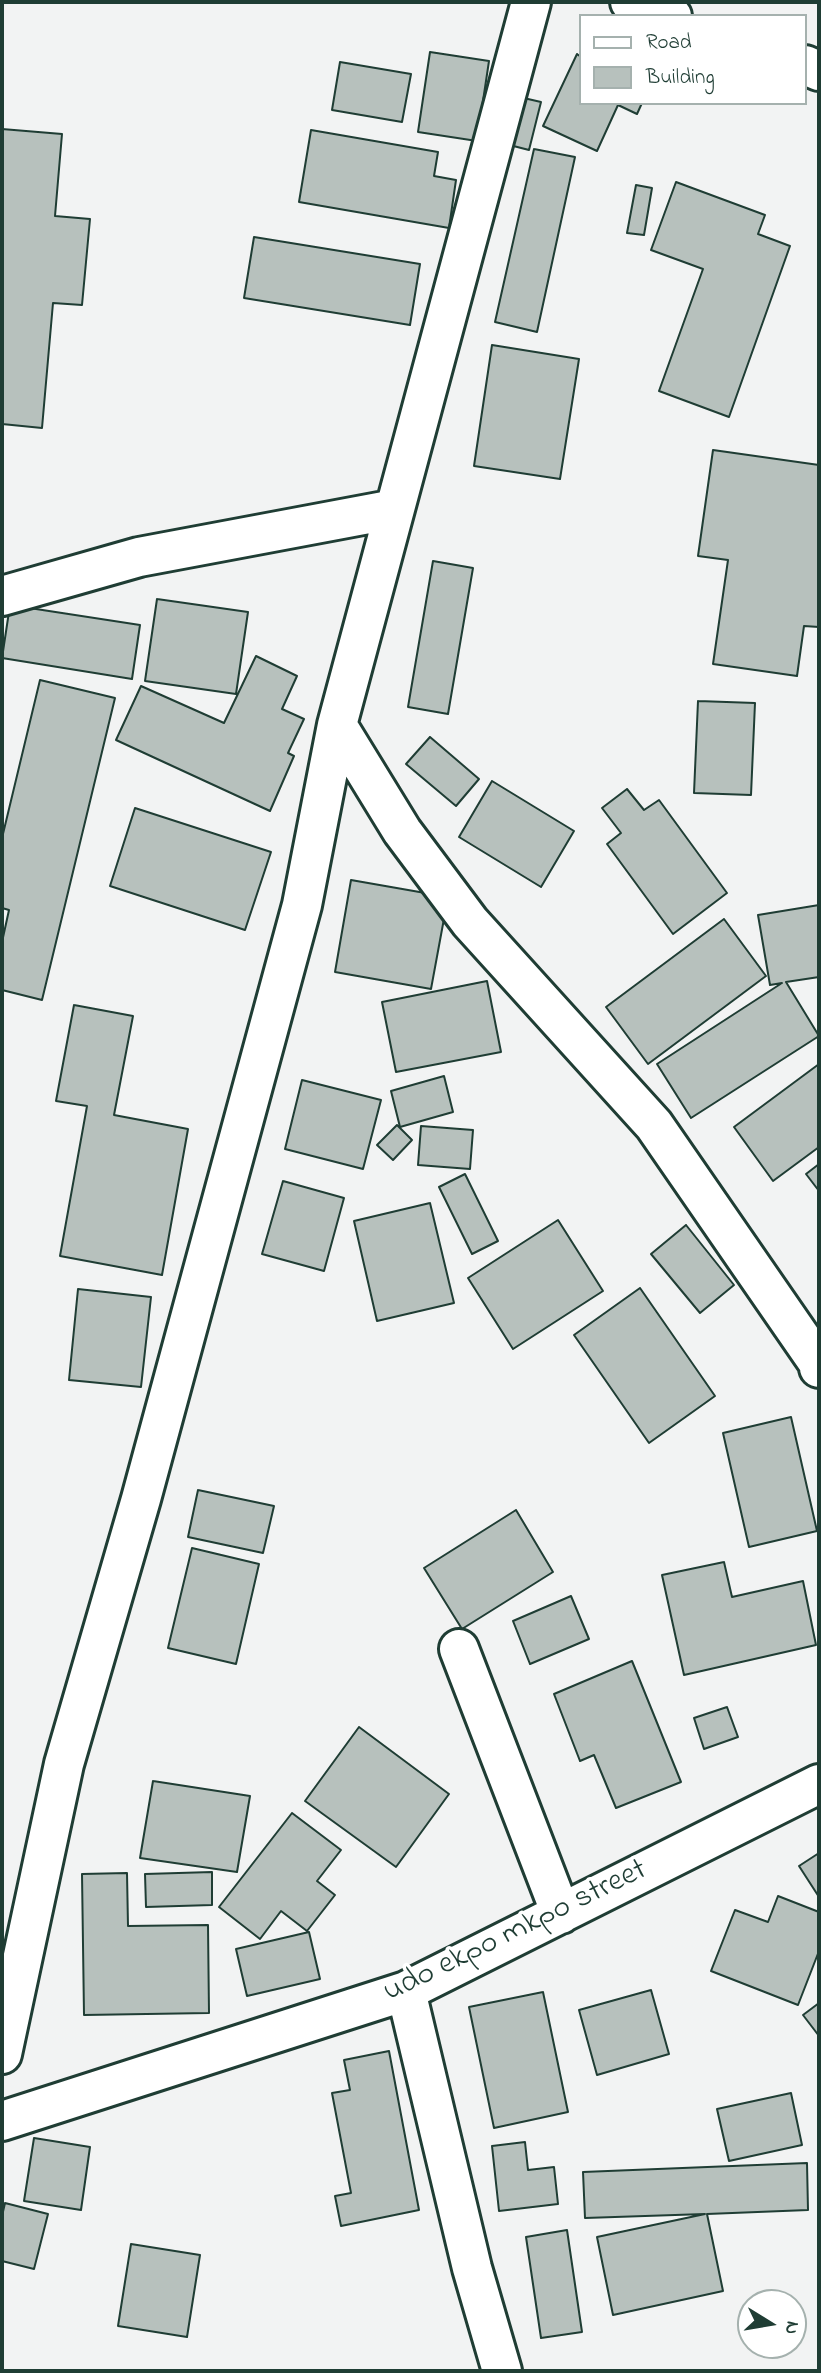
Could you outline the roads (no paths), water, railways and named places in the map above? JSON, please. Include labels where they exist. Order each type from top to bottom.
[{"type":"street","points":[[2,2054],[64,1764],[141,1499],[302,905],[337,725],[531,2]]},
{"type":"street","points":[[630,2],[666,14]]},
{"type":"street","points":[[2,596],[139,557],[395,509]]},
{"type":"street","points":[[337,725],[402,831],[470,922],[654,1125],[819,1364],[819,1368]]},
{"type":"street","points":[[460,1648],[561,1914]]},
{"type":"street","name":"udo ekpo mkpo street","points":[[2,2121],[406,1991],[819,1784]]},
{"type":"street","points":[[406,1991],[471,2268],[502,2371]]}]
